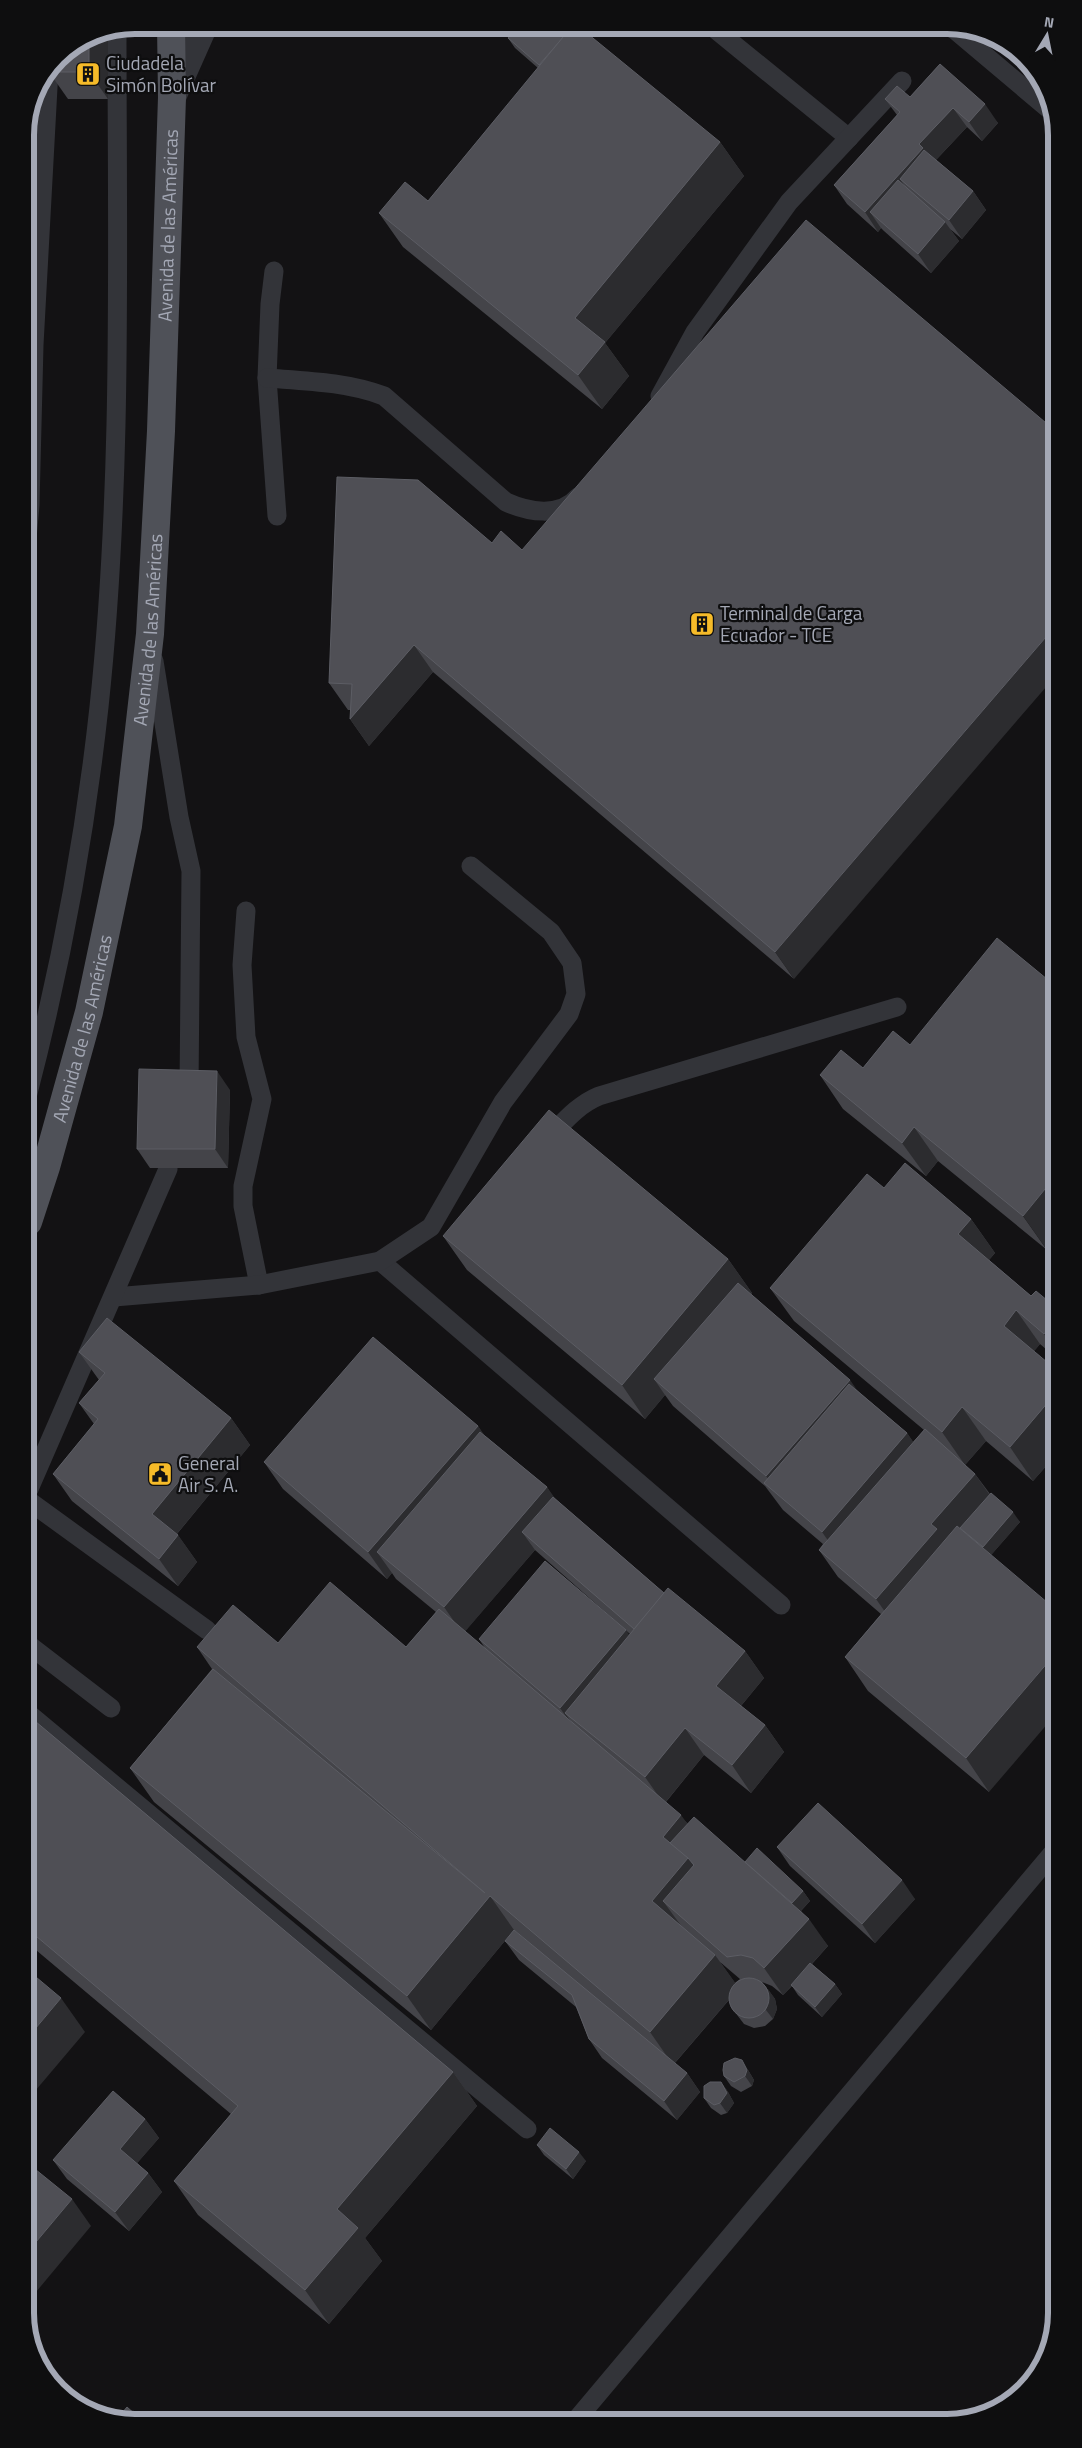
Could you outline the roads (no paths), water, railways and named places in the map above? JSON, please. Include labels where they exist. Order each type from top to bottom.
[{"type":"main road","name":"Avenida de las Américas","points":[[34,1204],[89,1012],[126,835],[150,634],[161,431],[172,97],[171,34]]},
{"type":"street","points":[[172,97],[200,34]]},
{"type":"lane","points":[[721,34],[849,138]]},
{"type":"lane","points":[[961,35],[1044,106]]},
{"type":"lane","name":"Avenida de las Américas","points":[[34,1067],[61,950],[85,813],[99,706],[111,559],[116,423],[117,36]]},
{"type":"lane","points":[[652,406],[664,392],[695,332],[789,202],[902,81]]},
{"type":"lane","points":[[34,345],[48,82]]},
{"type":"lane","points":[[274,270],[270,304],[267,378],[277,516]]},
{"type":"lane","points":[[267,378],[340,384],[368,390],[384,396],[506,502],[520,509],[536,512],[562,508],[574,502],[592,480]]},
{"type":"lane","points":[[150,634],[180,817],[191,871],[190,1089]]},
{"type":"lane","points":[[114,1297],[259,1286],[380,1261],[437,1231],[503,1102],[569,1014],[576,994],[572,963],[551,932],[471,866]]},
{"type":"lane","points":[[246,911],[242,965],[246,1037],[262,1099],[243,1186],[243,1206],[259,1286]]},
{"type":"lane","points":[[535,1151],[576,1109],[599,1096],[897,1007]]},
{"type":"lane","points":[[34,1477],[114,1297],[168,1169]]},
{"type":"lane","points":[[380,1261],[780,1605]]},
{"type":"lane","points":[[34,1504],[207,1630]]},
{"type":"lane","points":[[34,1649],[112,1708]]},
{"type":"lane","points":[[34,1718],[527,2129]]},
{"type":"lane","points":[[581,2414],[1048,1859]]},
{"type":"place","name":"Ciudadela Simón Bolívar","points":[[88,74]]},
{"type":"place","name":"Terminal de Carga Ecuador - TCE","points":[[702,624]]},
{"type":"place","name":"General Air S. A.","points":[[160,1474]]}]
